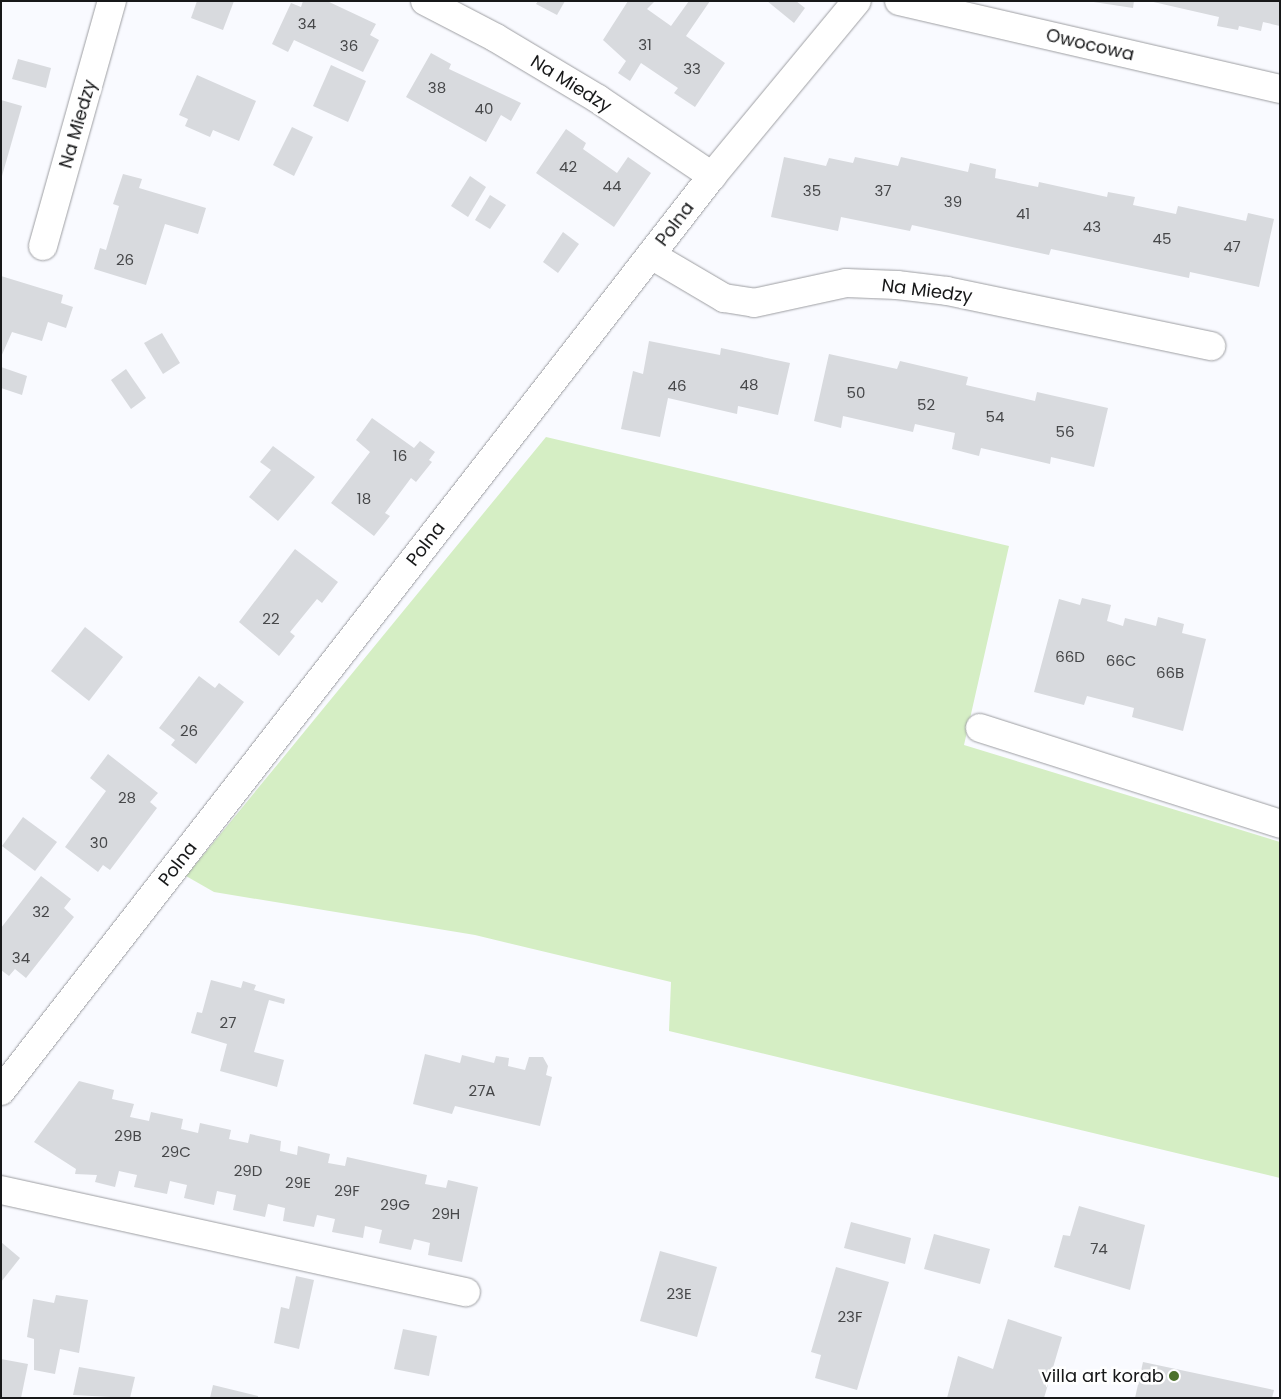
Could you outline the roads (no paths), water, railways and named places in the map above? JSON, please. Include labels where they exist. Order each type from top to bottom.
[{"type":"street","name":"Na Miedzy","points":[[43,246],[112,1]]},
{"type":"street","name":"Na Miedzy","points":[[425,1],[496,38],[598,99],[712,176]]},
{"type":"street","name":"Polna","points":[[1,1091],[712,176],[856,1]]},
{"type":"street","name":"Owocowa","points":[[899,1],[1280,89]]},
{"type":"street","name":"Na Miedzy","points":[[651,255],[724,298],[754,303],[846,283],[897,284],[947,291],[1211,346]]},
{"type":"street","points":[[980,728],[1280,824]]},
{"type":"street","points":[[1,1190],[466,1292]]},
{"type":"place","name":"villa art korab","points":[[1174,1376]]}]
